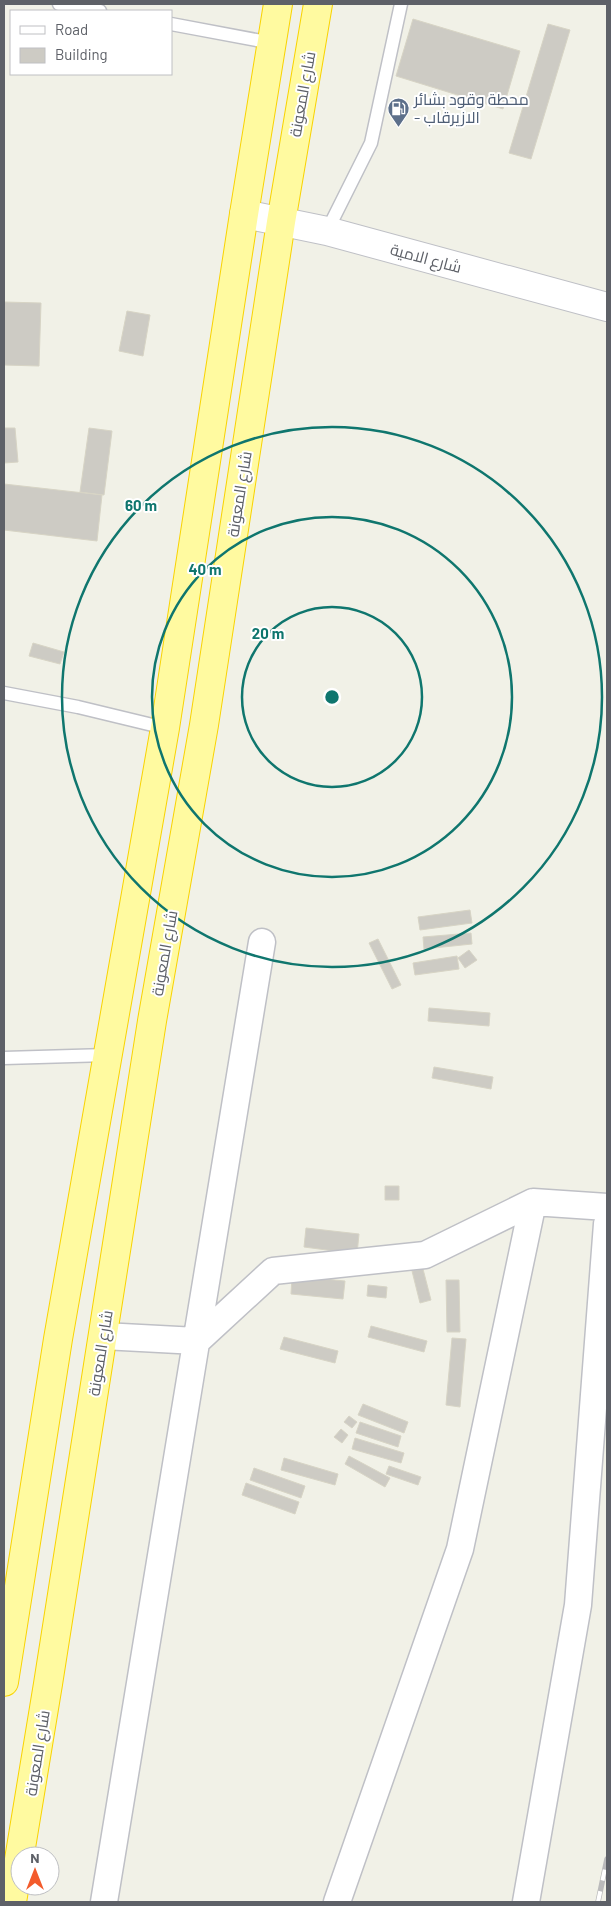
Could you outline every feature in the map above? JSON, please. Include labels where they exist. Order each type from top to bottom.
[{"type":"highway","points":[[4,1682],[58,1339],[165,728],[278,4]]},
{"type":"highway","name":"شارع المعونة","points":[[12,1902],[152,1021],[204,725],[281,222],[318,4]]},
{"type":"street","name":"شارع الامية","points":[[244,214],[327,231],[607,307]]},
{"type":"street","points":[[104,1902],[262,942]]},
{"type":"street","points":[[103,1336],[197,1341],[273,1272],[425,1255],[533,1202],[607,1207]]},
{"type":"street","points":[[337,1902],[460,1549],[533,1202]]},
{"type":"street","points":[[526,1902],[578,1605],[607,1224]]},
{"type":"lane","points":[[60,4],[94,10]]},
{"type":"lane","points":[[327,231],[370,142],[401,4]]},
{"type":"lane","points":[[172,24],[272,43]]},
{"type":"lane","points":[[4,693],[78,707],[165,728]]},
{"type":"lane","points":[[4,1058],[107,1055]]},
{"type":"building","points":[[413,19],[520,51],[503,109],[396,76]]},
{"type":"building","points":[[548,24],[570,30],[531,159],[509,153]]},
{"type":"building","points":[[4,302],[41,303],[39,366],[4,365]]},
{"type":"building","points":[[127,311],[150,315],[143,356],[119,351]]},
{"type":"building","points":[[4,428],[15,428],[18,462],[4,463]]},
{"type":"building","points":[[89,428],[112,431],[104,495],[80,492]]},
{"type":"building","points":[[4,484],[102,495],[97,541],[4,530]]},
{"type":"building","points":[[33,643],[64,652],[60,664],[29,656]]},
{"type":"building","points":[[470,910],[472,923],[420,930],[418,917]]},
{"type":"building","points":[[471,933],[472,944],[424,949],[423,937]]},
{"type":"building","points":[[378,939],[401,985],[392,989],[369,943]]},
{"type":"building","points":[[469,950],[477,960],[465,968],[458,958]]},
{"type":"building","points":[[457,956],[459,969],[415,975],[413,963]]},
{"type":"building","points":[[429,1008],[490,1013],[489,1026],[428,1021]]},
{"type":"building","points":[[434,1067],[493,1077],[491,1089],[432,1078]]},
{"type":"building","points":[[385,1186],[399,1186],[399,1200],[385,1200]]},
{"type":"building","points":[[306,1228],[359,1234],[357,1254],[304,1247]]},
{"type":"building","points":[[423,1269],[431,1300],[420,1303],[412,1271]]},
{"type":"building","points":[[292,1276],[345,1281],[343,1299],[291,1294]]},
{"type":"building","points":[[446,1280],[459,1280],[460,1332],[447,1332]]},
{"type":"building","points":[[368,1285],[387,1287],[386,1298],[367,1296]]},
{"type":"building","points":[[371,1326],[427,1341],[424,1352],[368,1337]]},
{"type":"building","points":[[284,1337],[338,1351],[335,1363],[280,1349]]},
{"type":"building","points":[[452,1338],[466,1339],[460,1407],[446,1405]]},
{"type":"building","points":[[363,1404],[408,1422],[404,1433],[358,1415]]},
{"type":"building","points":[[349,1416],[357,1422],[352,1428],[344,1422]]},
{"type":"building","points":[[360,1422],[401,1436],[398,1447],[356,1433]]},
{"type":"building","points":[[341,1429],[348,1435],[342,1443],[334,1437]]},
{"type":"building","points":[[355,1438],[404,1453],[401,1463],[352,1449]]},
{"type":"building","points":[[349,1456],[390,1478],[385,1487],[345,1464]]},
{"type":"building","points":[[284,1458],[338,1474],[335,1485],[281,1470]]},
{"type":"building","points":[[389,1466],[421,1477],[418,1485],[386,1474]]},
{"type":"building","points":[[254,1468],[305,1486],[301,1498],[250,1480]]},
{"type":"building","points":[[246,1483],[299,1502],[295,1514],[242,1495]]},
{"type":"railway","points":[[598,1902],[607,1859]]},
{"type":"place","name":"محطة وقود بشائر - الازيرقاب","points":[[398,127]]}]
